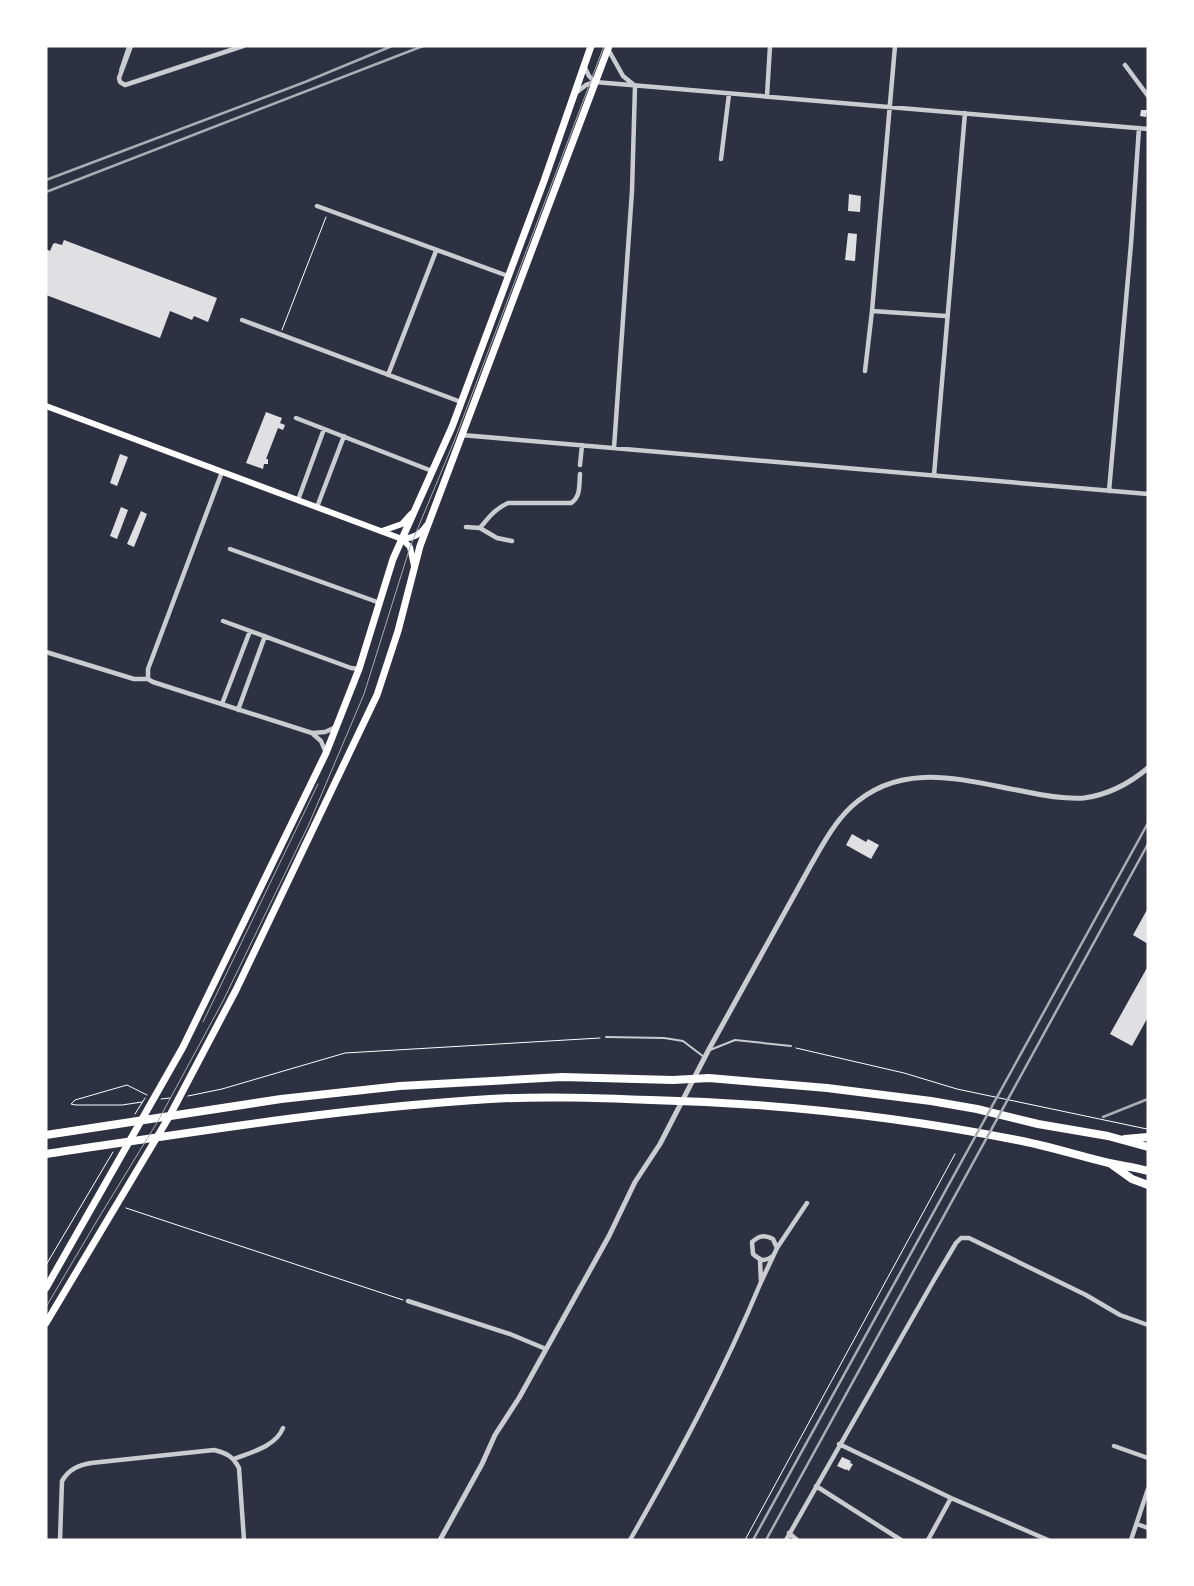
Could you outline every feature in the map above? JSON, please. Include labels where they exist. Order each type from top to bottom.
[{"type":"highway","points":[[46,1135],[281,1099],[400,1086],[562,1077],[673,1080],[708,1078],[884,1094],[977,1109],[1038,1124],[1108,1136],[1148,1147]]},
{"type":"highway","points":[[46,1154],[114,1146],[295,1118],[415,1104],[521,1098],[577,1098],[701,1101],[819,1110],[879,1117],[1019,1140],[1148,1171]]},
{"type":"highway","points":[[1119,1139],[1148,1137]]},
{"type":"highway","points":[[1110,1163],[1132,1179],[1148,1184]]},
{"type":"main road","points":[[46,1288],[184,1047],[326,752],[359,669],[390,570],[461,402],[552,158],[591,46]]},
{"type":"main road","points":[[46,1323],[169,1117],[240,982],[377,695],[398,631],[420,546],[608,48]]},
{"type":"main road","points":[[46,406],[402,539],[410,547],[414,567]]},
{"type":"main road","points":[[381,531],[402,524],[415,510]]},
{"type":"main road","points":[[402,539],[419,534],[429,522]]},
{"type":"street","points":[[130,46],[119,78],[120,82],[125,85],[243,46]]},
{"type":"street","points":[[767,96],[770,46]]},
{"type":"street","points":[[865,371],[895,46]]},
{"type":"street","points":[[608,48],[623,76],[635,86]]},
{"type":"street","points":[[1125,65],[1148,96]]},
{"type":"street","points":[[584,66],[589,76],[595,82]]},
{"type":"street","points":[[574,95],[586,85],[595,82],[1148,129]]},
{"type":"street","points":[[614,448],[632,191],[635,86]]},
{"type":"street","points":[[721,159],[729,94]]},
{"type":"street","points":[[934,475],[946,316],[965,113]]},
{"type":"street","points":[[1109,490],[1140,128]]},
{"type":"street","points":[[317,206],[508,276]]},
{"type":"street","points":[[388,374],[436,251]]},
{"type":"street","points":[[872,311],[946,316]]},
{"type":"street","points":[[242,320],[461,402]]},
{"type":"street","points":[[296,418],[432,471]]},
{"type":"street","points":[[298,500],[324,429]]},
{"type":"street","points":[[462,435],[1148,494]]},
{"type":"street","points":[[318,507],[344,436]]},
{"type":"street","points":[[580,465],[582,445]]},
{"type":"street","points":[[148,678],[148,669],[222,472]]},
{"type":"street","points":[[480,528],[498,507],[508,503],[571,503],[575,501],[578,495],[580,474]]},
{"type":"street","points":[[466,526],[480,528],[497,538],[512,541]]},
{"type":"street","points":[[230,549],[380,603]]},
{"type":"street","points":[[223,621],[350,668],[359,669]]},
{"type":"street","points":[[222,704],[250,631]]},
{"type":"street","points":[[238,710],[265,636]]},
{"type":"street","points":[[46,652],[134,679],[148,678],[153,682],[312,733],[325,732],[337,726]]},
{"type":"street","points":[[312,733],[321,741],[326,752]]},
{"type":"street","points":[[440,1540],[482,1464],[494,1435],[519,1398],[609,1236],[635,1182],[660,1144],[708,1050],[830,833],[845,814],[869,793],[903,779],[939,777],[1043,795],[1084,798],[1125,784],[1148,768]]},
{"type":"street","points":[[630,1540],[687,1438],[738,1337],[777,1248],[807,1203]]},
{"type":"street","points":[[774,1256],[767,1260],[760,1260],[753,1254],[752,1242],[758,1237],[765,1235],[773,1239],[777,1248]]},
{"type":"street","points":[[786,1540],[956,1243],[964,1237],[1086,1295],[1120,1315],[1148,1325]]},
{"type":"street","points":[[760,1260],[761,1282]]},
{"type":"street","points":[[408,1302],[510,1334],[546,1349]]},
{"type":"street","points":[[234,1459],[268,1444],[280,1436],[283,1428]]},
{"type":"street","points":[[840,1444],[951,1498],[1045,1539]]},
{"type":"street","points":[[1114,1446],[1148,1458]]},
{"type":"street","points":[[60,1540],[62,1480],[66,1474],[79,1465],[214,1450],[234,1459],[238,1468],[244,1540]]},
{"type":"street","points":[[816,1486],[901,1540]]},
{"type":"street","points":[[1131,1540],[1148,1489]]},
{"type":"street","points":[[928,1540],[951,1498]]},
{"type":"street","points":[[1137,1524],[1148,1528]]},
{"type":"street","points":[[789,1534],[797,1540]]},
{"type":"lane","points":[[606,1037],[664,1038],[683,1041],[703,1060]]},
{"type":"lane","points":[[708,1050],[735,1040],[791,1046]]},
{"type":"path","points":[[280,335],[328,210]]},
{"type":"path","points":[[182,1096],[222,1089],[345,1053],[606,1037]]},
{"type":"path","points":[[791,1046],[904,1074],[957,1090],[985,1094],[1148,1129]]},
{"type":"path","points":[[133,1117],[148,1094],[127,1085],[74,1100],[71,1104],[122,1105],[137,1103],[146,1102]]},
{"type":"path","points":[[155,1100],[173,1098]]},
{"type":"path","points":[[46,1265],[114,1146]]},
{"type":"path","points":[[745,1540],[955,1154]]},
{"type":"path","points":[[126,1208],[408,1302]]},
{"type":"building","points":[[1141,110],[1147,110],[1146,117],[1140,116]]},
{"type":"building","points":[[849,194],[861,196],[860,212],[848,211]]},
{"type":"building","points":[[848,233],[857,234],[855,261],[845,260]]},
{"type":"building","points":[[64,240],[217,298],[208,322],[194,316],[192,320],[170,311],[160,338],[46,295],[46,249],[50,251],[55,243],[62,245]]},
{"type":"building","points":[[266,412],[282,418],[280,423],[285,425],[283,430],[278,428],[266,459],[268,459],[268,464],[264,464],[263,469],[246,463]]},
{"type":"building","points":[[120,454],[128,457],[117,486],[110,483]]},
{"type":"building","points":[[121,507],[128,510],[117,539],[110,536]]},
{"type":"building","points":[[141,511],[147,514],[134,547],[127,544]]},
{"type":"building","points":[[852,834],[866,842],[868,839],[879,845],[871,859],[846,845]]},
{"type":"building","points":[[1148,908],[1148,944],[1133,935]]},
{"type":"building","points":[[1148,966],[1148,1017],[1132,1046],[1110,1034]]},
{"type":"building","points":[[842,1457],[853,1464],[849,1471],[837,1466]]},
{"type":"tram line","points":[[46,1307],[158,1121],[223,1001],[309,824],[364,694],[410,547],[455,439],[604,46]]},
{"type":"tram line","points":[[203,1022],[318,784]]},
{"type":"railway","points":[[46,180],[305,82],[392,46]]},
{"type":"railway","points":[[46,192],[423,46]]},
{"type":"railway","points":[[753,1540],[1148,823]]},
{"type":"railway","points":[[766,1540],[1148,844]]},
{"type":"railway","points":[[1103,1117],[1148,1099]]}]
